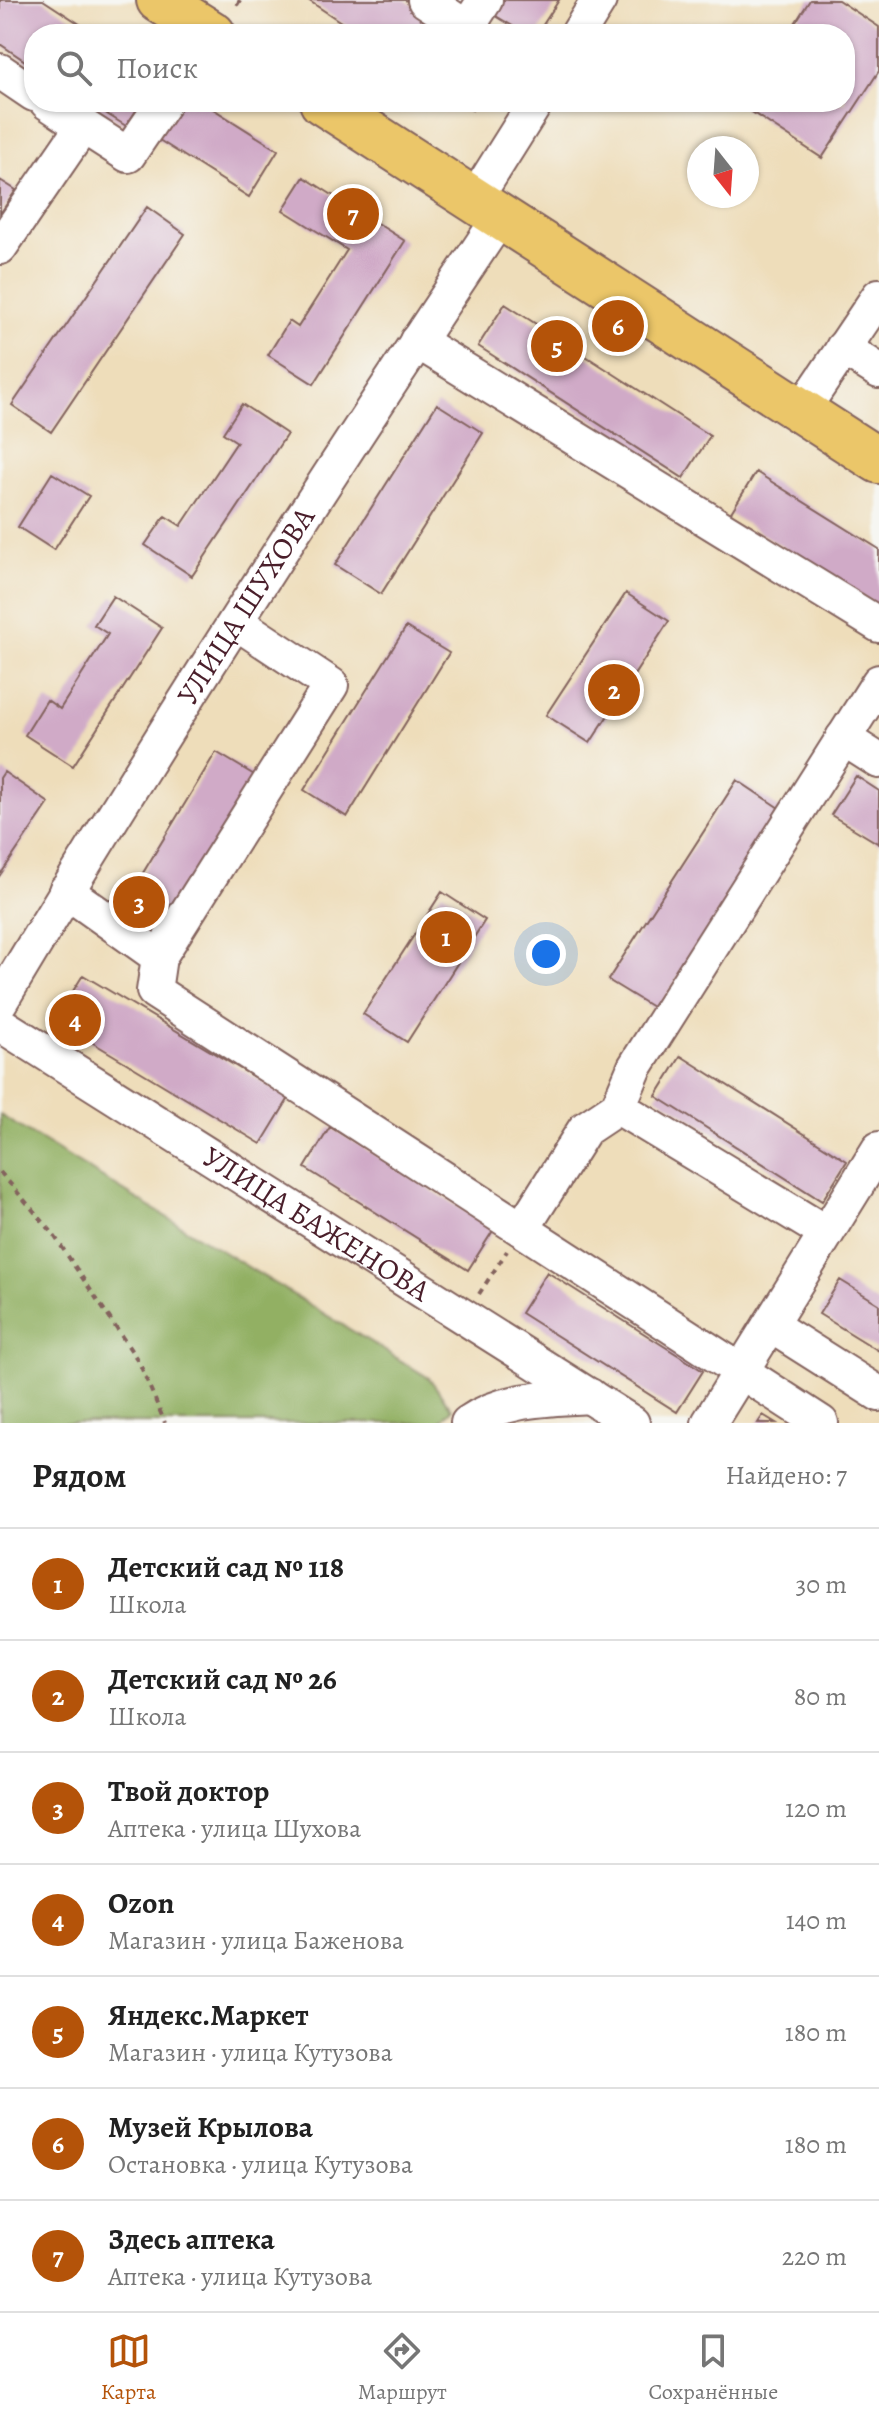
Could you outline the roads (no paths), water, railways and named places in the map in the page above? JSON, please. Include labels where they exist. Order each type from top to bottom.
[{"type":"main road","points":[[159,0],[221,21]]},
{"type":"main road","points":[[338,112],[879,461]]},
{"type":"street","points":[[425,0],[476,21]]},
{"type":"street","points":[[584,24],[599,0]]},
{"type":"street","points":[[0,71],[24,87]]},
{"type":"street","points":[[62,112],[128,155],[157,112]]},
{"type":"street","name":"УЛИЦА ШУХОВА","points":[[0,1002],[66,891],[417,341],[488,207],[531,112]]},
{"type":"street","points":[[0,247],[83,126]]},
{"type":"street","points":[[802,410],[879,296]]},
{"type":"street","points":[[417,341],[879,625]]},
{"type":"street","points":[[843,348],[879,371]]},
{"type":"street","points":[[236,622],[331,685],[159,957],[154,991],[821,1423]]},
{"type":"street","points":[[522,1229],[585,1129],[618,1107],[635,1067],[879,682]]},
{"type":"street","points":[[843,738],[879,761]]},
{"type":"street","points":[[66,891],[159,957]]},
{"type":"street","name":"УЛИЦА БАЖЕНОВА","points":[[0,1024],[632,1423]]},
{"type":"street","points":[[618,1107],[826,1233]]},
{"type":"street","points":[[709,1423],[879,1149]]},
{"type":"street","points":[[770,1325],[879,1394]]},
{"type":"street","points":[[468,1423],[479,1415],[516,1402],[590,1396]]},
{"type":"place","name":"Здесь аптека","points":[[353,214]]},
{"type":"place","name":"Музей Крылова","points":[[618,326]]},
{"type":"place","name":"Яндекс.Маркет","points":[[557,346]]},
{"type":"place","name":"Детский сад № 26","points":[[614,690]]},
{"type":"place","name":"Твой доктор","points":[[139,902]]},
{"type":"place","name":"Детский сад № 118","points":[[446,937]]},
{"type":"place","name":"Ozon","points":[[75,1020]]}]
